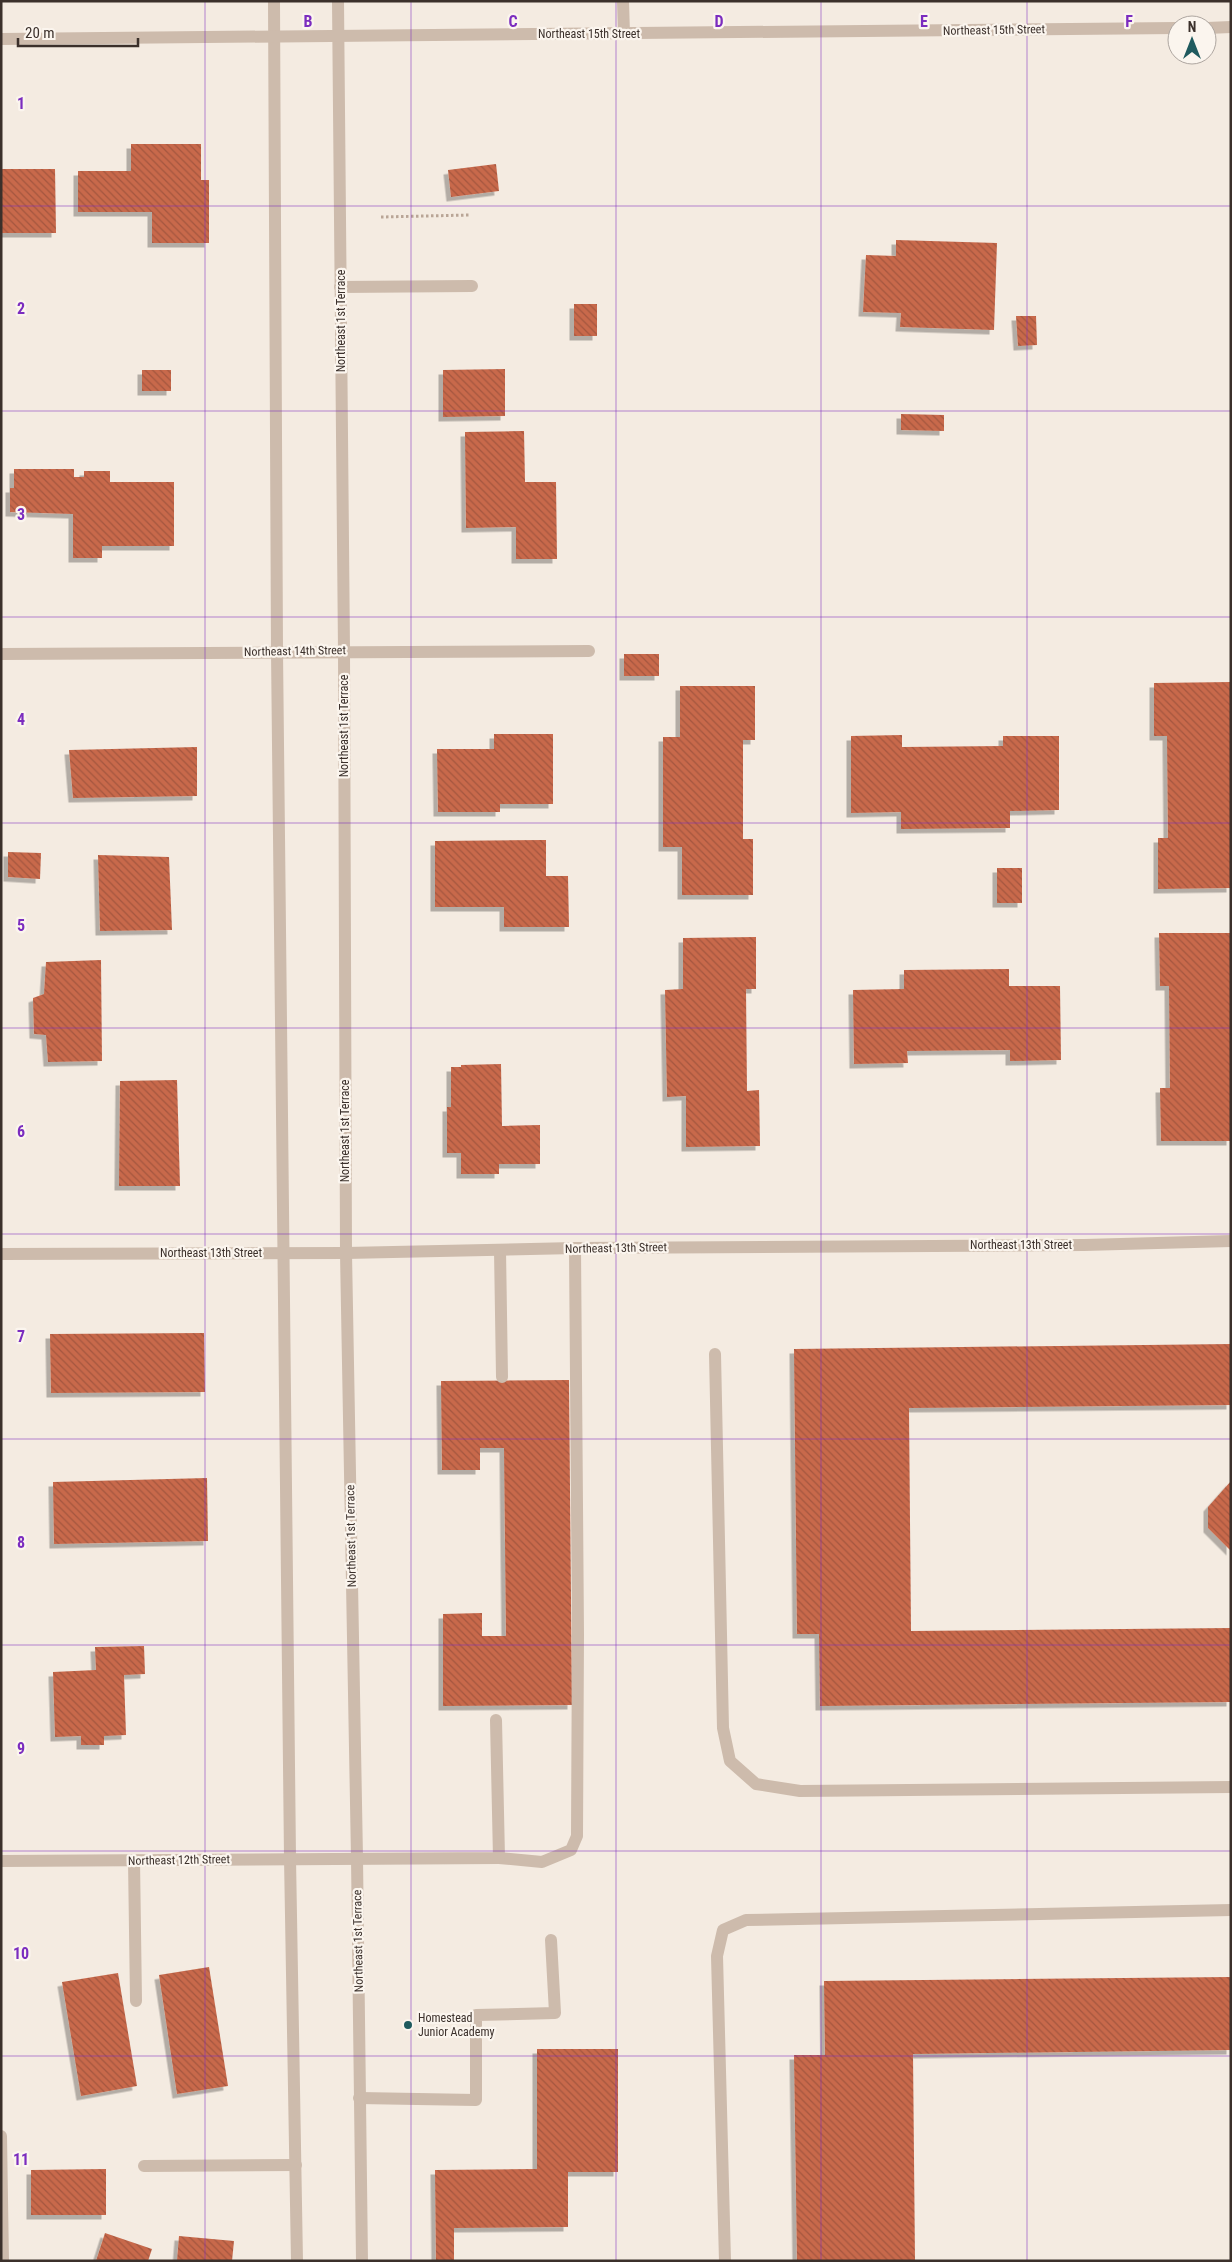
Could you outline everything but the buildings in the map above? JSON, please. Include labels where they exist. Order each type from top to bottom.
[{"type":"street","points":[[274,1],[277,651],[285,1253],[290,1858],[297,2261]]},
{"type":"street","name":"Northeast 1st Terrace","points":[[338,1],[344,651],[346,1253],[362,2261]]},
{"type":"street","points":[[623,1],[624,34]]},
{"type":"street","name":"Northeast 15th Street","points":[[1,39],[1167,28]]},
{"type":"street","points":[[1217,28],[1231,28]]},
{"type":"street","points":[[340,287],[472,286]]},
{"type":"street","name":"Northeast 14th Street","points":[[1,654],[277,651],[589,651]]},
{"type":"street","name":"Northeast 13th Street","points":[[1,1254],[346,1253],[575,1248],[1074,1245],[1231,1241]]},
{"type":"street","name":"Northeast 12th Street","points":[[1,1861],[499,1858],[542,1862],[571,1850],[577,1836],[575,1248]]},
{"type":"street","points":[[500,1250],[502,1376]]},
{"type":"street","points":[[715,1354],[723,1728],[730,1761],[756,1784],[800,1791],[1231,1788]]},
{"type":"street","points":[[496,1720],[499,1858]]},
{"type":"street","points":[[134,1860],[136,2001]]},
{"type":"street","points":[[725,2261],[717,1956],[723,1930],[746,1920],[821,1917],[1231,1910]]},
{"type":"street","points":[[359,2098],[476,2100],[476,2015],[555,2013],[551,1940]]},
{"type":"street","points":[[1,2136],[3,2261]]},
{"type":"street","points":[[144,2166],[296,2165]]},
{"type":"path","points":[[380,217],[469,215]]},
{"type":"place","name":"Homestead Junior Academy","points":[[408,2025]]}]
